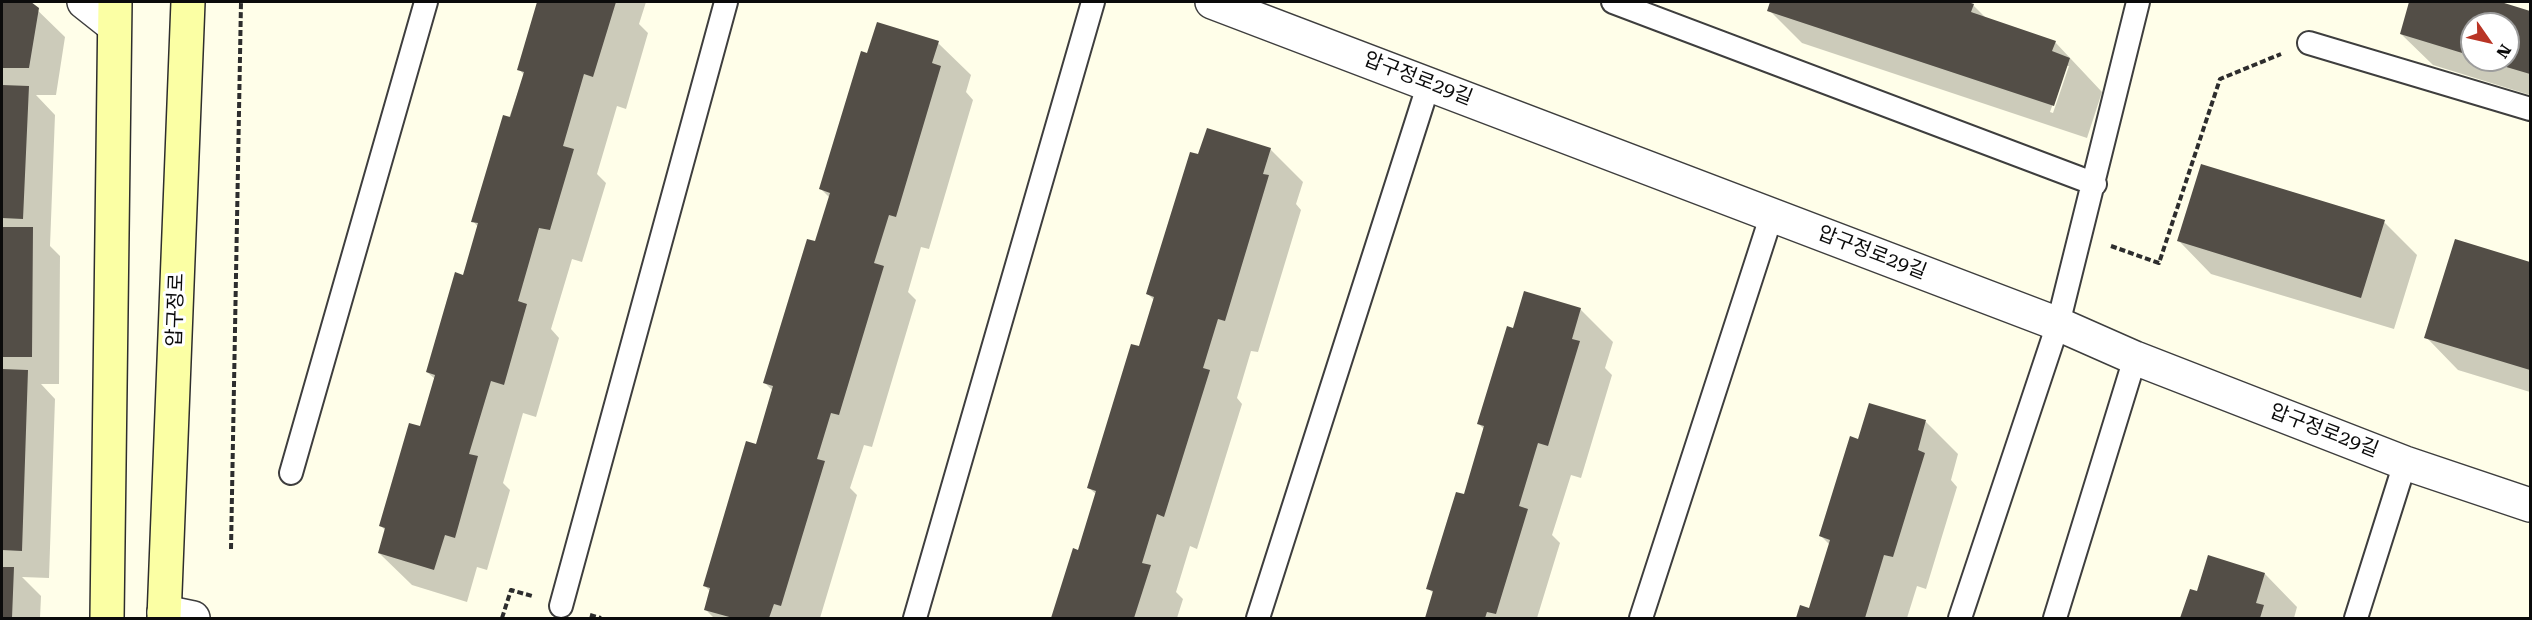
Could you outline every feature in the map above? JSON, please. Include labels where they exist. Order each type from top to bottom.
[{"type":"main road","name":"압구정로","points":[[174,616],[188,2]]},
{"type":"main road","points":[[107,618],[114,13]]},
{"type":"street","points":[[84,2],[114,13]]},
{"type":"street","name":"압구정로29길","points":[[1212,2],[1255,9],[1428,83],[2058,324],[2134,358],[2405,463],[2530,505]]},
{"type":"lane","points":[[291,473],[426,2]]},
{"type":"lane","points":[[561,606],[726,2]]},
{"type":"lane","points":[[915,618],[1093,2]]},
{"type":"lane","points":[[1613,2],[2095,184]]},
{"type":"lane","points":[[1960,618],[2058,324],[2095,184],[2138,2]]},
{"type":"lane","points":[[2309,43],[2530,110]]},
{"type":"lane","points":[[1258,618],[1428,83]]},
{"type":"lane","points":[[1641,618],[1772,214]]},
{"type":"lane","points":[[2055,618],[2134,358]]},
{"type":"lane","points":[[2356,618],[2405,463]]},
{"type":"path","points":[[231,549],[241,2]]},
{"type":"path","points":[[2081,236],[2159,263],[2220,79],[2309,43]]},
{"type":"path","points":[[502,618],[511,590]]},
{"type":"building","points":[[2,2],[31,2],[39,8],[29,68],[2,68]]},
{"type":"building","points":[[537,2],[616,2],[593,77],[584,74],[563,146],[574,149],[550,230],[539,228],[518,301],[527,304],[504,385],[491,381],[469,454],[478,456],[455,538],[445,535],[434,570],[378,553],[385,528],[379,526],[409,423],[420,426],[435,375],[426,372],[455,272],[463,275],[478,223],[471,222],[503,115],[510,117],[524,72],[517,70]]},
{"type":"building","points":[[1770,2],[1968,2],[1974,4],[1971,12],[2056,41],[2052,51],[2070,58],[2054,106],[1767,11]]},
{"type":"building","points":[[2409,2],[2501,2],[2530,11],[2530,74],[2520,71],[2520,12],[2460,12],[2460,52],[2400,34]]},
{"type":"building","points":[[877,22],[939,41],[932,63],[941,66],[896,217],[889,215],[874,263],[884,266],[839,415],[831,413],[817,459],[825,461],[781,606],[774,604],[769,618],[733,618],[704,610],[710,588],[703,586],[746,441],[756,444],[773,386],[763,383],[807,239],[815,241],[830,193],[819,189],[861,51],[867,53]]},
{"type":"building","points":[[2,85],[29,86],[23,219],[2,218]]},
{"type":"building","points":[[1207,128],[1271,148],[1263,174],[1269,175],[1225,321],[1218,319],[1203,368],[1210,370],[1164,517],[1157,514],[1142,563],[1151,565],[1134,618],[1051,618],[1073,548],[1078,550],[1096,491],[1087,488],[1131,344],[1139,346],[1154,297],[1146,294],[1190,152],[1198,154]]},
{"type":"building","points":[[2201,164],[2385,220],[2361,298],[2177,241]]},
{"type":"building","points":[[2,227],[33,227],[32,357],[2,357]]},
{"type":"building","points":[[2455,239],[2530,262],[2530,370],[2424,338]]},
{"type":"building","points":[[1524,291],[1581,308],[1572,339],[1580,341],[1548,446],[1538,443],[1519,506],[1528,509],[1496,614],[1487,612],[1485,618],[1425,618],[1433,591],[1426,589],[1456,492],[1464,494],[1484,426],[1477,424],[1507,326],[1513,328]]},
{"type":"building","points":[[2,369],[28,370],[22,551],[2,550]]},
{"type":"building","points":[[1869,403],[1926,420],[1918,450],[1925,453],[1893,557],[1884,555],[1865,618],[1796,618],[1800,605],[1809,608],[1830,540],[1819,536],[1850,436],[1858,439]]},
{"type":"building","points":[[2208,555],[2265,573],[2256,603],[2264,605],[2260,618],[2180,618],[2190,589],[2197,591]]},
{"type":"building","points":[[2,567],[14,567],[12,618],[2,618]]}]
